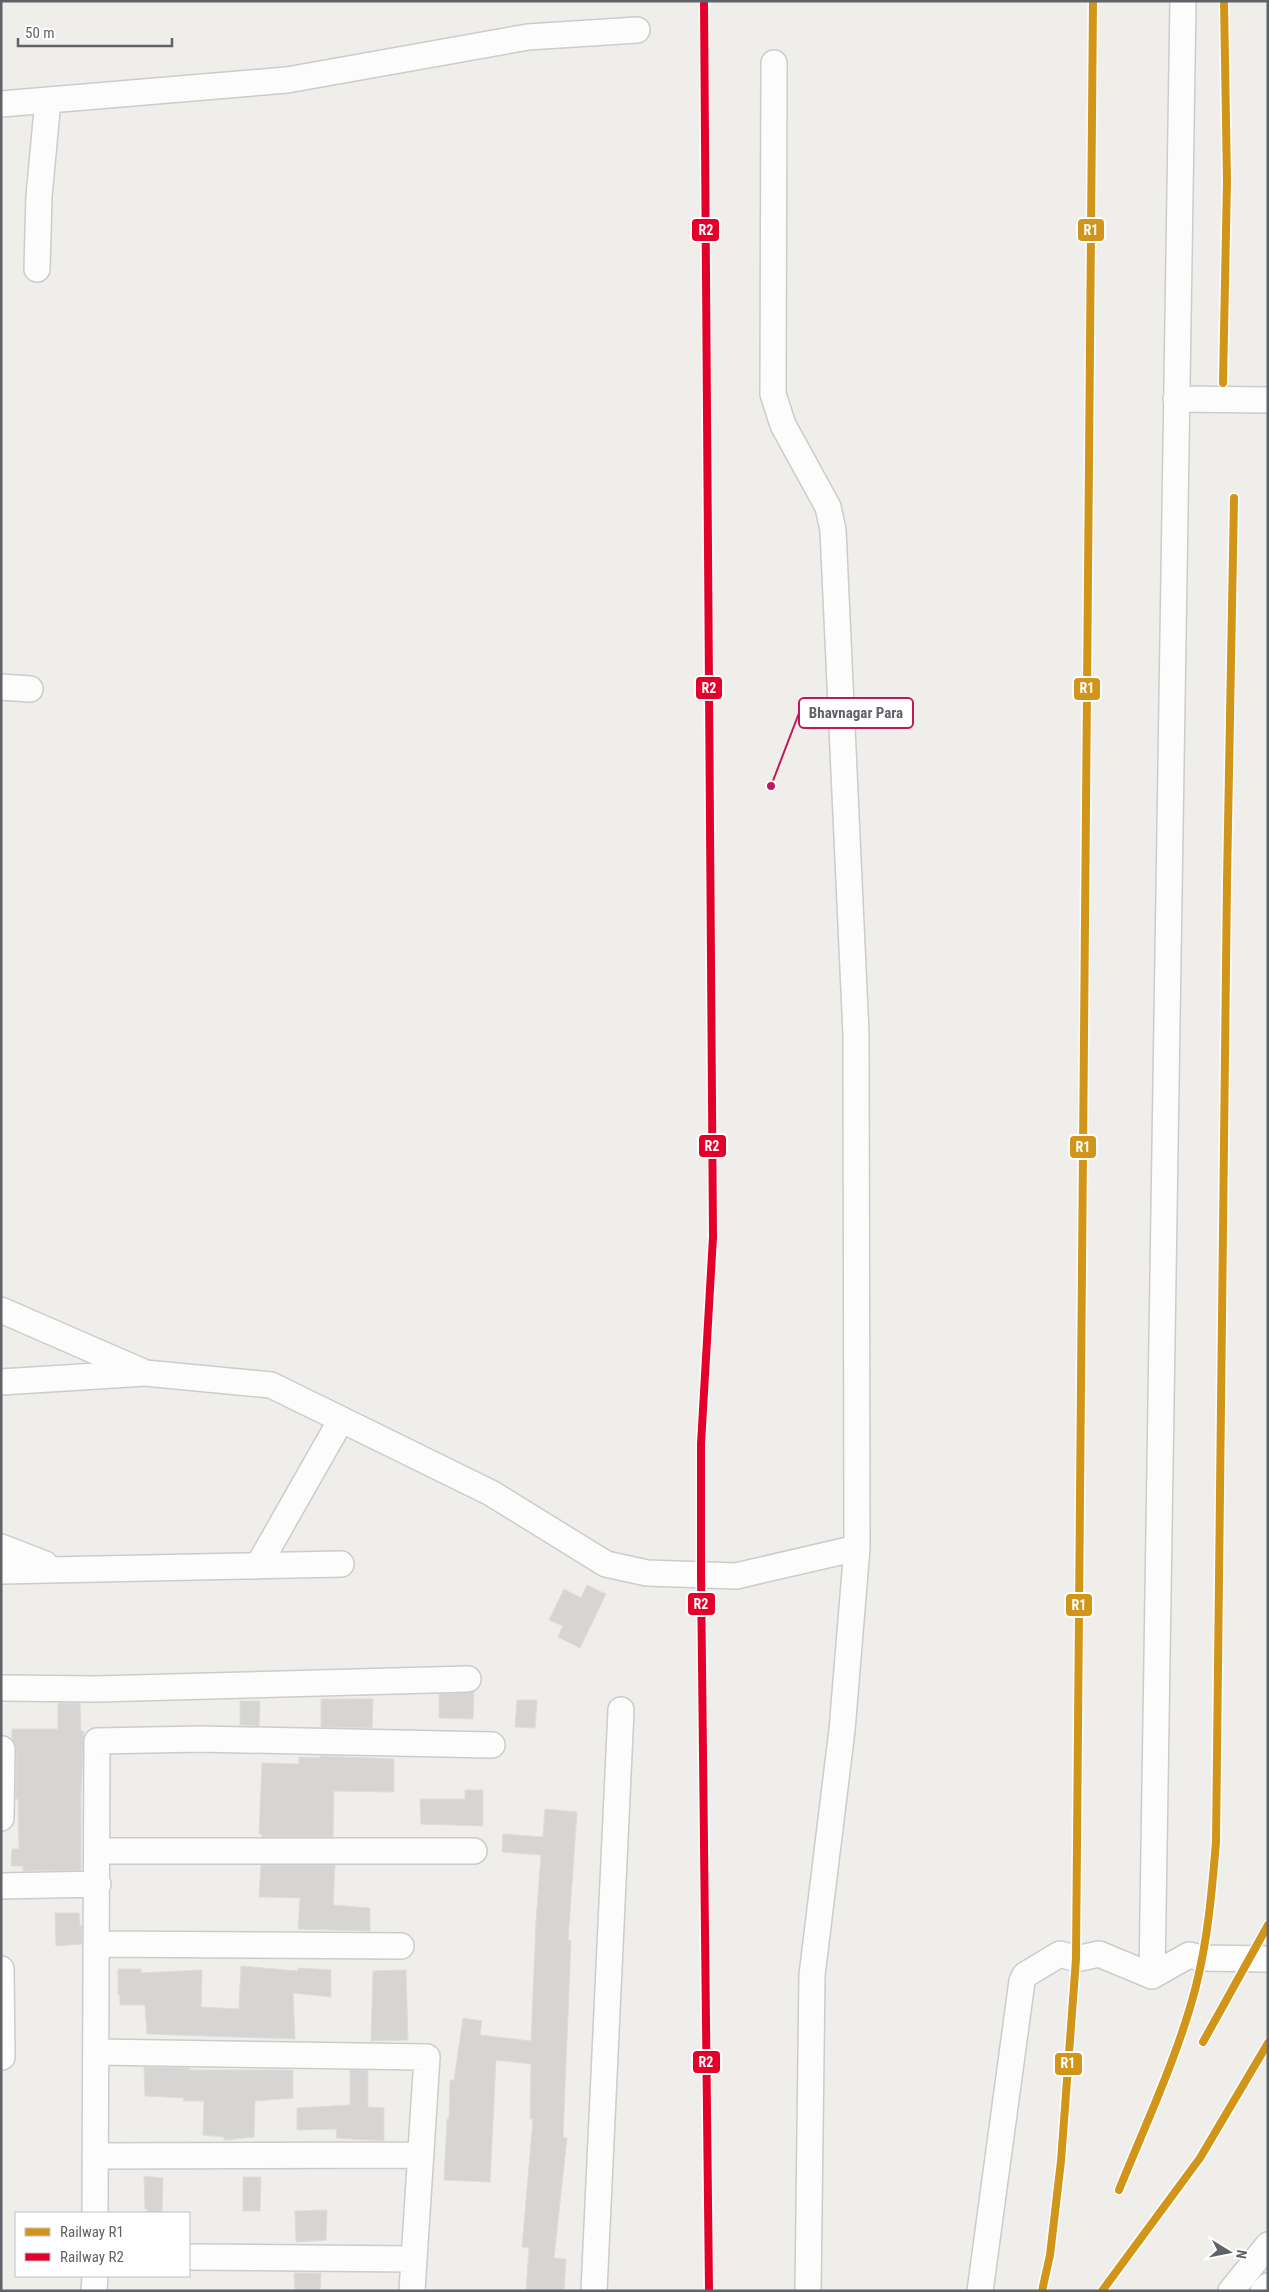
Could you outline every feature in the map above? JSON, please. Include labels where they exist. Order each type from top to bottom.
[{"type":"street","points":[[1152,1976],[1183,1]]},
{"type":"street","points":[[1,104],[287,80],[528,36],[637,30]]},
{"type":"street","points":[[774,63],[773,394],[783,425],[828,507],[833,530],[856,1034],[857,1548],[842,1730],[812,1976],[808,2291]]},
{"type":"street","points":[[37,268],[39,196],[48,100]]},
{"type":"street","points":[[1176,399],[1268,400]]},
{"type":"street","points":[[1,688],[30,689]]},
{"type":"street","points":[[1,1310],[146,1373]]},
{"type":"street","points":[[1,1382],[146,1373],[271,1385],[491,1493],[606,1564],[647,1573],[736,1576],[857,1548]]},
{"type":"street","points":[[258,1566],[341,1420]]},
{"type":"street","points":[[1,1547],[60,1570]]},
{"type":"street","points":[[1,1571],[340,1564]]},
{"type":"street","points":[[1,1688],[96,1688],[468,1679]]},
{"type":"street","points":[[594,2291],[621,1710]]},
{"type":"street","points":[[95,2212],[98,1944],[97,1741],[201,1739],[492,1745]]},
{"type":"street","points":[[1,1818],[2,1749]]},
{"type":"street","points":[[98,1851],[474,1851]]},
{"type":"street","points":[[1,1886],[98,1884]]},
{"type":"street","points":[[98,1944],[401,1946]]},
{"type":"street","points":[[980,2291],[1022,1981],[1025,1975],[1060,1954],[1076,1960],[1099,1954],[1152,1976]]},
{"type":"street","points":[[1152,1976],[1190,1955],[1202,1958],[1268,1959]]},
{"type":"street","points":[[1,1969],[2,2058]]},
{"type":"street","points":[[96,2052],[427,2057],[412,2291]]},
{"type":"street","points":[[96,2156],[421,2155]]},
{"type":"street","points":[[1231,2291],[1268,2245]]},
{"type":"street","points":[[190,2257],[414,2259]]},
{"type":"street","points":[[94,2291],[95,2277]]},
{"type":"street","points":[[1264,2291],[1268,2286]]},
{"type":"building","points":[[587,1585],[606,1594],[580,1648],[558,1637],[563,1626],[549,1620],[564,1589],[581,1598]]},
{"type":"building","points":[[474,1692],[473,1719],[439,1718],[439,1694]]},
{"type":"building","points":[[321,1699],[373,1699],[372,1728],[321,1727]]},
{"type":"building","points":[[517,1700],[537,1700],[535,1728],[515,1727]]},
{"type":"building","points":[[240,1701],[260,1701],[259,1726],[240,1725]]},
{"type":"building","points":[[58,1703],[80,1703],[81,1731],[84,1731],[81,1794],[81,1870],[23,1871],[23,1866],[11,1866],[12,1849],[19,1849],[16,1749],[12,1739],[12,1729],[58,1729]]},
{"type":"building","points":[[320,1756],[394,1759],[394,1792],[334,1791],[333,1837],[262,1837],[262,1834],[259,1834],[262,1763],[299,1764],[299,1757],[320,1758]]},
{"type":"building","points":[[465,1790],[483,1790],[483,1826],[421,1824],[420,1799],[465,1799]]},
{"type":"building","points":[[545,1809],[577,1812],[568,1940],[571,1941],[563,2137],[567,2138],[554,2258],[566,2259],[564,2291],[526,2291],[529,2248],[522,2247],[533,2119],[530,2119],[531,2064],[496,2060],[490,2182],[444,2180],[450,2080],[454,2080],[463,2018],[482,2021],[480,2035],[531,2041],[541,1855],[502,1852],[503,1834],[543,1837]]},
{"type":"building","points":[[261,1865],[335,1865],[333,1905],[370,1908],[370,1931],[298,1929],[300,1898],[259,1897]]},
{"type":"building","points":[[55,1913],[79,1913],[80,1926],[82,1925],[82,1944],[56,1946]]},
{"type":"building","points":[[241,1966],[298,1971],[298,1968],[331,1970],[331,1997],[293,1993],[295,2039],[147,2034],[145,2005],[120,2005],[118,1969],[141,1969],[141,1973],[202,1970],[201,2007],[239,2009]]},
{"type":"building","points":[[406,1970],[408,2040],[371,2041],[373,1971]]},
{"type":"building","points":[[144,2067],[190,2068],[190,2070],[293,2070],[293,2098],[255,2101],[254,2137],[224,2140],[224,2137],[203,2135],[204,2101],[183,2101],[184,2098],[145,2096]]},
{"type":"building","points":[[350,2070],[368,2070],[368,2107],[384,2108],[384,2141],[336,2138],[337,2129],[297,2130],[297,2108],[350,2105]]},
{"type":"building","points":[[144,2176],[163,2178],[162,2212],[148,2212],[145,2209]]},
{"type":"building","points":[[243,2177],[261,2177],[260,2211],[243,2211]]},
{"type":"building","points":[[327,2210],[326,2240],[296,2242],[295,2211]]},
{"type":"building","points":[[294,2273],[321,2273],[320,2291],[295,2291]]},
{"type":"rail line","name":"R2","points":[[704,1],[713,1237],[701,1444],[701,1575],[709,2291]]},
{"type":"rail line","name":"R1","points":[[1042,2291],[1050,2255],[1061,2161],[1076,1959],[1093,1]]},
{"type":"rail line","name":"R1","points":[[1223,383],[1227,181],[1224,1]]},
{"type":"rail line","name":"R1","points":[[1119,2190],[1171,2064],[1189,2012],[1207,1932],[1216,1842],[1227,881],[1234,498]]},
{"type":"rail line","name":"R1","points":[[1203,2042],[1268,1925]]},
{"type":"rail line","name":"R1","points":[[1102,2291],[1200,2158],[1268,2043]]},
{"type":"place","name":"Bhavnagar Para","points":[[771,786]]}]
